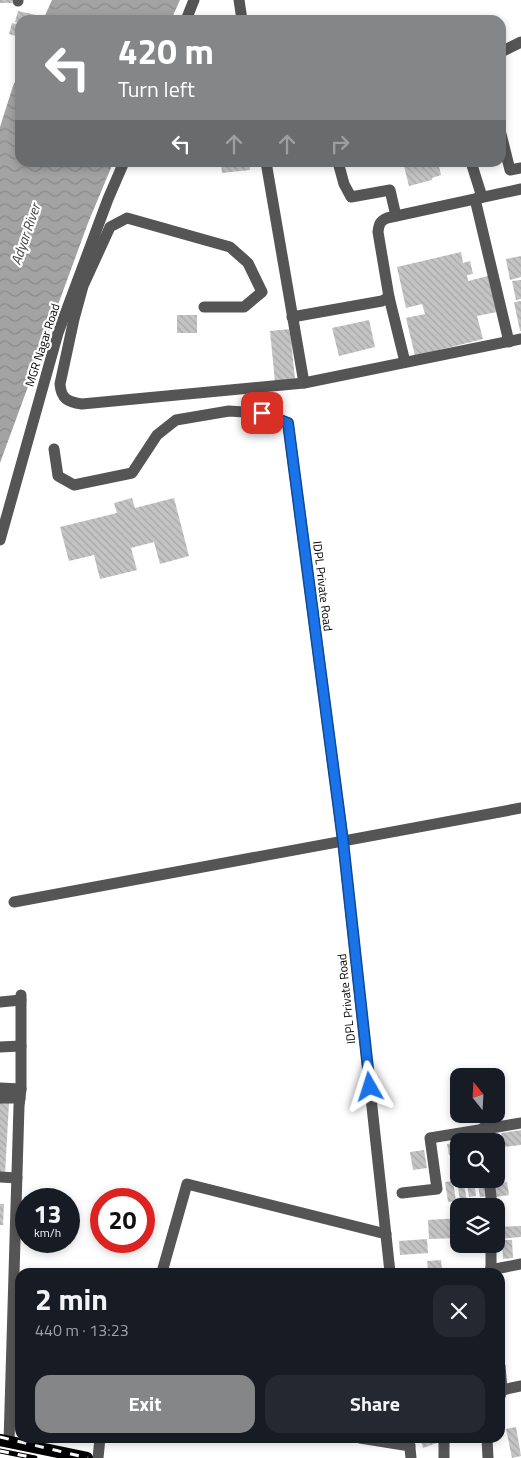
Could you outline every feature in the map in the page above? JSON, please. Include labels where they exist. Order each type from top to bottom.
[{"type":"main road","points":[[5,1441],[87,1458]]},
{"type":"street","points":[[188,15],[194,0]]},
{"type":"street","points":[[238,0],[241,15]]},
{"type":"street","points":[[506,50],[521,42]]},
{"type":"street","points":[[506,154],[510,170],[521,168]]},
{"type":"street","name":"MGR Nagar Road","points":[[0,540],[58,333],[122,167]]},
{"type":"street","points":[[267,167],[304,383]]},
{"type":"street","points":[[339,167],[344,184],[351,197],[390,190],[396,216]]},
{"type":"street","points":[[473,167],[509,342]]},
{"type":"street","points":[[406,362],[389,297],[381,256],[378,225],[382,221],[396,216],[521,189]]},
{"type":"street","points":[[204,307],[244,307],[262,292],[248,263],[230,247],[127,218],[110,227],[83,286],[74,319],[60,384],[60,392],[66,399],[82,404],[304,383],[521,339]]},
{"type":"street","points":[[292,317],[382,301],[389,297]]},
{"type":"street","name":"IDPL Private Road","points":[[54,449],[58,476],[74,485],[132,473],[157,435],[176,420],[229,411],[262,413],[288,423],[343,841],[390,1268]]},
{"type":"street","points":[[14,902],[521,808]]},
{"type":"street","points":[[0,1002],[21,998],[17,1178],[5,1441]]},
{"type":"street","points":[[0,1047],[21,1046]]},
{"type":"street","points":[[0,1088],[20,1094]]},
{"type":"street","points":[[0,1098],[20,1094]]},
{"type":"street","points":[[402,1193],[437,1188],[430,1138],[521,1123]]},
{"type":"street","points":[[483,1128],[484,1133]]},
{"type":"street","points":[[0,1177],[17,1178]]},
{"type":"street","points":[[163,1268],[187,1184],[386,1234]]},
{"type":"street","points":[[490,1268],[491,1253]]},
{"type":"street","points":[[505,1268],[521,1264]]},
{"type":"street","points":[[505,1392],[521,1386]]},
{"type":"street","points":[[98,1458],[100,1443]]},
{"type":"street","points":[[388,1443],[410,1447]]},
{"type":"street","points":[[444,1443],[444,1458]]},
{"type":"street","points":[[487,1443],[488,1458]]},
{"type":"water","points":[[52,0],[180,0],[173,15],[45,15]]},
{"type":"water","name":"Adyar River","points":[[15,82],[15,167],[111,167],[88,223],[0,463],[0,127]]},
{"type":"building","points":[[0,0],[12,0],[12,3],[0,3]]},
{"type":"building","points":[[18,11],[36,15],[17,15]]},
{"type":"building","points":[[12,23],[15,24],[15,36],[9,34]]},
{"type":"building","points":[[221,167],[250,167],[250,170],[222,173]]},
{"type":"building","points":[[404,167],[439,167],[441,175],[432,178],[432,180],[409,186]]},
{"type":"building","points":[[461,252],[463,263],[470,261],[473,274],[467,275],[468,281],[488,276],[497,312],[477,316],[483,339],[415,356],[406,318],[425,314],[422,304],[406,308],[397,267]]},
{"type":"building","points":[[521,256],[521,277],[510,280],[506,259]]},
{"type":"building","points":[[521,280],[521,299],[516,300],[512,281]]},
{"type":"building","points":[[521,301],[521,331],[520,331],[514,302]]},
{"type":"building","points":[[177,315],[197,315],[197,333],[177,333]]},
{"type":"building","points":[[369,320],[375,347],[339,356],[332,328]]},
{"type":"building","points":[[290,329],[295,380],[275,382],[270,331]]},
{"type":"building","points":[[132,498],[135,508],[174,498],[189,556],[160,564],[154,542],[131,548],[137,570],[100,579],[94,555],[69,561],[60,527],[117,513],[114,503]]},
{"type":"building","points":[[0,1102],[9,1103],[5,1174],[0,1173]]},
{"type":"building","points":[[521,1130],[521,1145],[505,1147],[505,1133],[501,1133]]},
{"type":"building","points":[[447,1144],[450,1144],[450,1155],[449,1155]]},
{"type":"building","points":[[424,1150],[427,1168],[413,1170],[410,1152]]},
{"type":"building","points":[[450,1181],[450,1188],[454,1188],[456,1198],[450,1198],[450,1202],[448,1202],[445,1182]]},
{"type":"building","points":[[505,1182],[507,1182],[509,1195],[496,1197],[495,1188],[505,1188]]},
{"type":"building","points":[[458,1188],[465,1188],[467,1198],[460,1198]]},
{"type":"building","points":[[468,1188],[475,1188],[476,1196],[469,1197]]},
{"type":"building","points":[[478,1188],[489,1188],[490,1196],[480,1197]]},
{"type":"building","points":[[0,1204],[4,1204],[3,1225],[0,1225]]},
{"type":"building","points":[[450,1219],[450,1238],[429,1239],[428,1220]]},
{"type":"building","points":[[521,1226],[521,1237],[505,1238],[505,1227]]},
{"type":"building","points":[[427,1239],[428,1253],[400,1255],[399,1241]]},
{"type":"building","points":[[505,1240],[512,1240],[513,1258],[503,1259]]},
{"type":"building","points":[[441,1260],[442,1268],[428,1268],[427,1261]]},
{"type":"building","points":[[516,1427],[521,1456],[512,1458],[506,1429]]},
{"type":"building","points":[[422,1443],[437,1443],[423,1448]]},
{"type":"railway","points":[[0,1437],[15,1441]]},
{"type":"railway","points":[[25,1443],[88,1458]]},
{"type":"railway","points":[[0,1451],[35,1458]]},
{"type":"route","points":[[262,413],[288,423],[343,841],[370,1087]]}]
